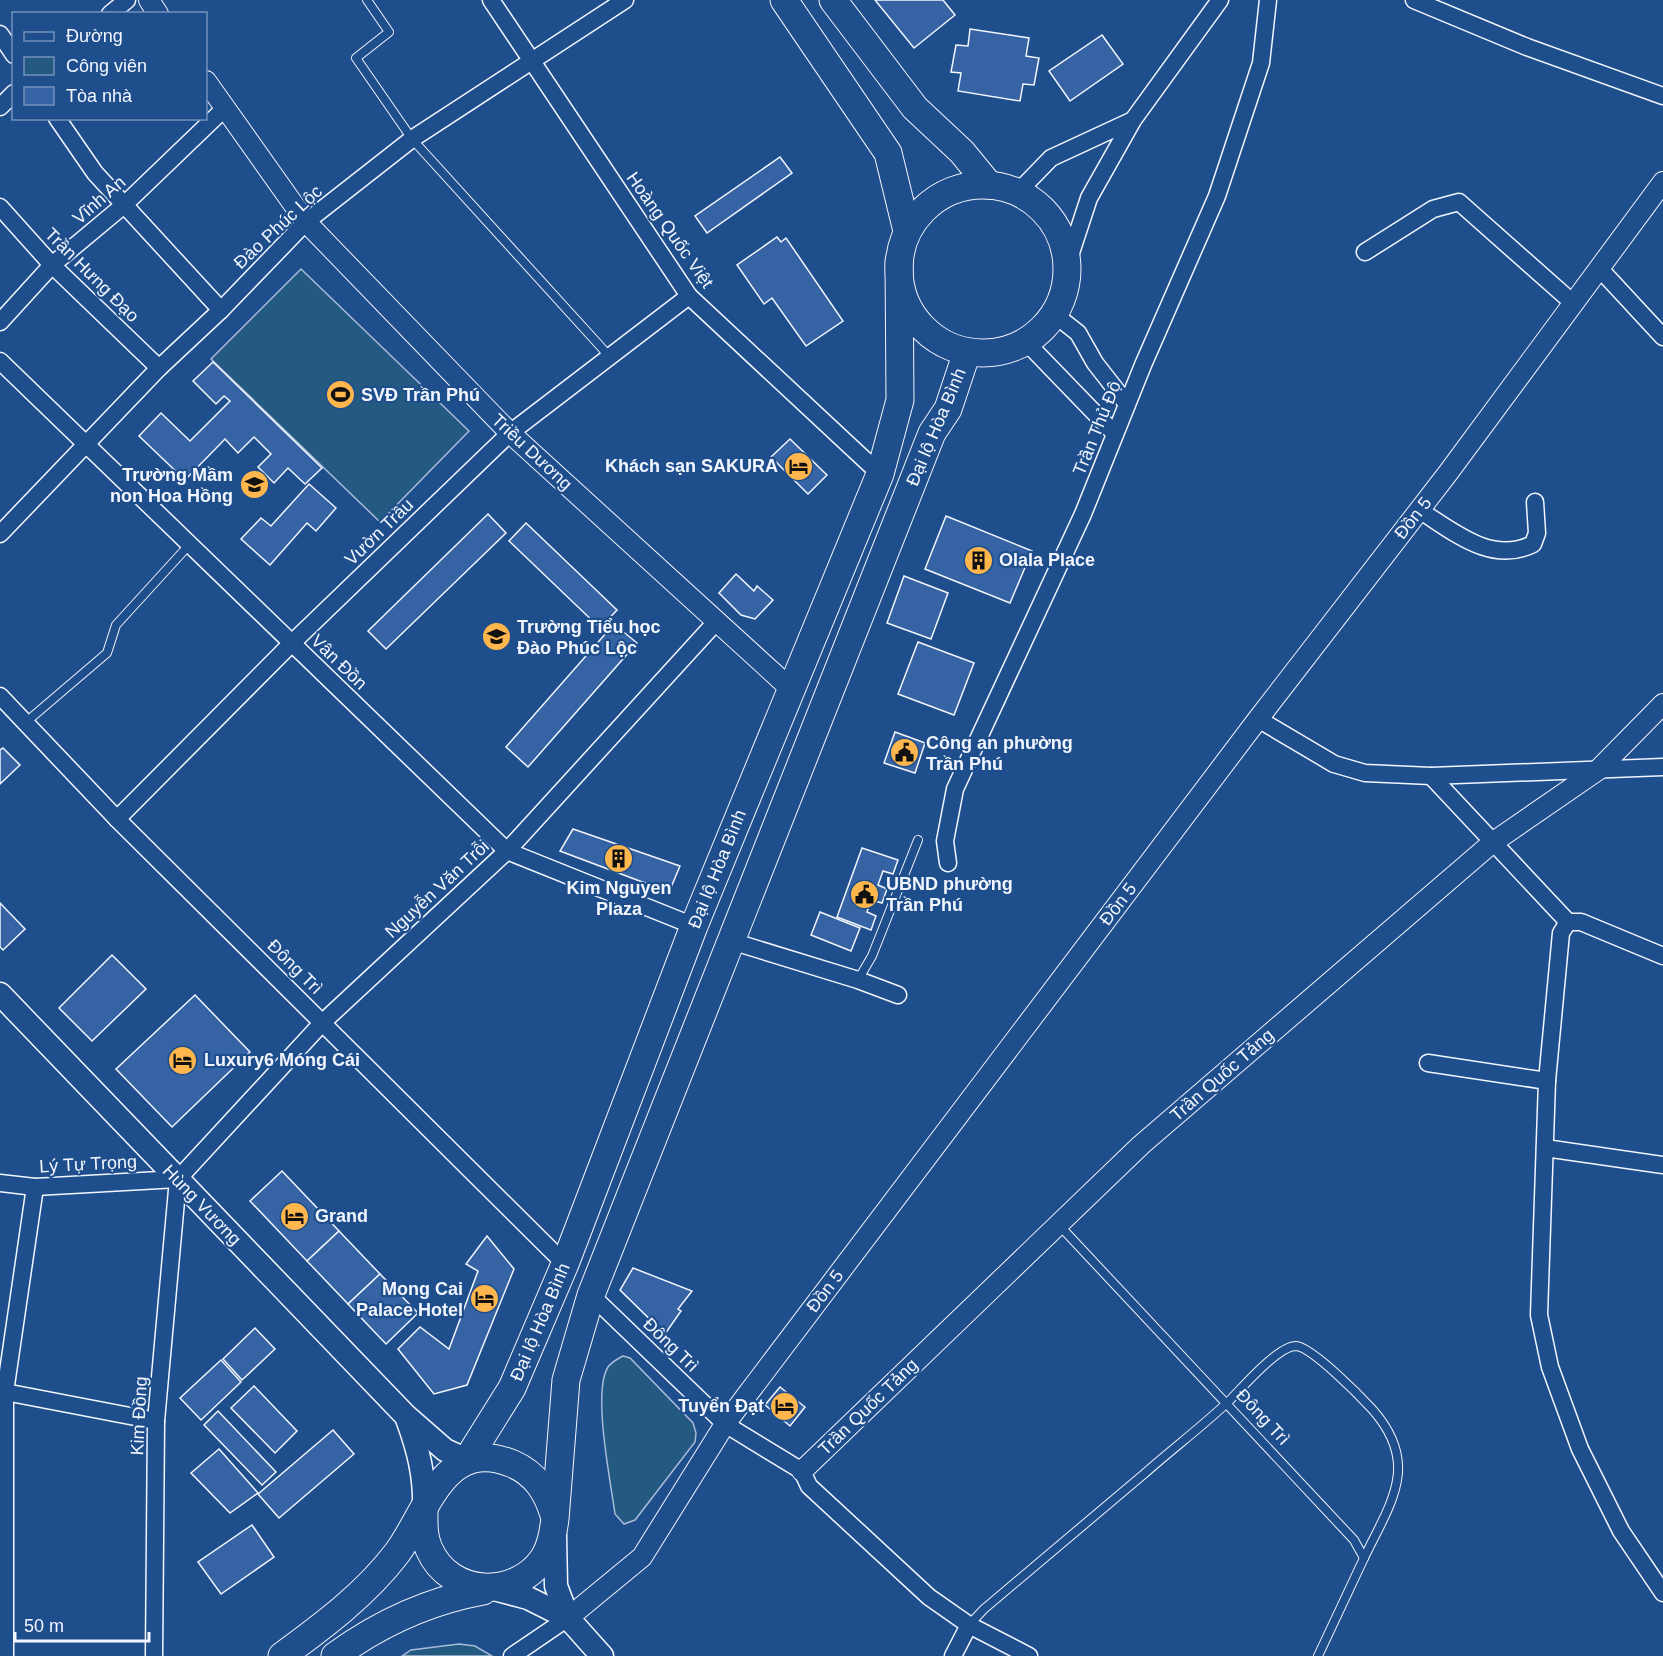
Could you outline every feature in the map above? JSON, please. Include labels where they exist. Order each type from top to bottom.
[{"type":"highway","points":[[784,0],[888,153],[907,231]]},
{"type":"highway","points":[[833,0],[915,108],[962,152],[989,185]]},
{"type":"highway","points":[[989,185],[1018,192],[1037,204],[1052,221],[1063,241],[1068,262],[1065,290],[1054,314],[1026,342],[998,352],[967,352],[938,341],[915,320],[902,292],[899,261],[907,231],[926,207],[945,194],[966,187],[989,185]]},
{"type":"highway","name":"Đại lộ Hòa Bình","points":[[467,1460],[512,1388],[565,1264],[694,926],[880,474],[900,400],[899,261]]},
{"type":"highway","name":"Đại lộ Hòa Bình","points":[[555,1519],[566,1380],[591,1295],[932,432],[948,409],[967,352]]},
{"type":"highway","points":[[790,694],[822,711]]},
{"type":"highway","points":[[694,926],[731,941]]},
{"type":"highway","points":[[565,1264],[591,1295]]},
{"type":"highway","points":[[282,1656],[334,1617],[369,1583],[397,1553],[440,1481],[467,1460],[506,1461],[524,1469],[539,1482],[549,1500],[555,1519],[552,1539],[544,1557],[531,1573],[514,1583],[448,1597],[388,1621],[335,1656]]},
{"type":"highway","points":[[424,1508],[424,1530],[429,1549],[440,1566],[456,1579],[474,1587],[494,1589]]},
{"type":"main road","name":"Hùng Vương","points":[[0,994],[405,1414],[445,1450],[467,1460]]},
{"type":"main road","points":[[405,1414],[420,1455],[425,1485],[424,1508]]},
{"type":"main road","points":[[555,1519],[556,1586],[568,1618],[602,1656]]},
{"type":"main road","points":[[494,1589],[528,1598],[568,1618]]},
{"type":"street","points":[[112,12],[127,0]]},
{"type":"street","name":"Hoàng Quốc Việt","points":[[491,0],[689,296],[880,474]]},
{"type":"street","name":"Đào Phúc Lộc","points":[[0,534],[159,368],[221,310],[306,222],[412,139],[625,0]]},
{"type":"street","points":[[1068,262],[1089,198],[1132,120],[1220,0]]},
{"type":"street","name":"Trần Thủ Độ","points":[[948,862],[945,841],[955,789],[1083,514],[1127,404],[1217,196],[1261,63],[1268,0]]},
{"type":"street","points":[[1414,0],[1527,47],[1663,96]]},
{"type":"street","points":[[0,34],[12,52]]},
{"type":"street","name":"Triều Dương","points":[[207,82],[306,222],[510,433],[716,622],[790,694]]},
{"type":"street","points":[[0,107],[12,95]]},
{"type":"street","name":"Vĩnh An","points":[[0,322],[52,265],[124,205],[225,108]]},
{"type":"street","points":[[58,120],[95,173],[221,310]]},
{"type":"street","points":[[1018,192],[1052,158],[1132,120]]},
{"type":"street","name":"Đồn 5","points":[[568,1618],[642,1557],[725,1424],[1258,719],[1419,510],[1663,182]]},
{"type":"street","points":[[1365,252],[1433,209],[1450,202],[1459,202],[1573,303]]},
{"type":"street","name":"Trần Hưng Đạo","points":[[0,207],[52,265],[159,368]]},
{"type":"street","points":[[1600,269],[1663,337]]},
{"type":"street","name":"Vườn Trầu","points":[[117,819],[292,643],[510,433],[689,296]]},
{"type":"street","points":[[1054,314],[1078,333],[1095,363],[1127,404]]},
{"type":"street","points":[[1026,342],[1115,434]]},
{"type":"street","name":"Vân Đồn","points":[[0,361],[84,445],[507,851],[694,926]]},
{"type":"street","points":[[1419,510],[1470,543],[1486,549],[1522,550],[1533,544],[1537,533],[1535,502]]},
{"type":"street","name":"Nguyễn Văn Trỗi","points":[[178,1179],[323,1023],[507,851],[716,622]]},
{"type":"street","name":"Đông Trì","points":[[0,696],[117,819],[565,1264]]},
{"type":"street","name":"Trần Quốc Tảng","points":[[802,1471],[1058,1223],[1212,1082],[1492,843],[1598,770],[1663,704]]},
{"type":"street","points":[[1258,719],[1348,770],[1431,776],[1663,767]]},
{"type":"street","points":[[1431,776],[1568,922],[1581,922],[1663,956]]},
{"type":"street","points":[[1568,922],[1561,933],[1547,1081],[1539,1315],[1550,1367],[1580,1449],[1621,1532],[1663,1593]]},
{"type":"street","points":[[731,941],[858,980],[898,996]]},
{"type":"street","points":[[1428,1063],[1547,1081]]},
{"type":"street","points":[[1545,1148],[1663,1165]]},
{"type":"street","name":"Lý Tự Trọng","points":[[0,1183],[35,1187],[178,1179]]},
{"type":"street","name":"Kim Đồng","points":[[154,1656],[156,1421],[178,1179]]},
{"type":"street","points":[[5,1656],[5,1392],[35,1187]]},
{"type":"street","name":"Đông Trì","points":[[591,1295],[725,1424],[802,1471]]},
{"type":"street","points":[[5,1392],[156,1421]]},
{"type":"street","points":[[802,1471],[809,1486],[878,1553],[929,1597],[969,1625],[1029,1656]]},
{"type":"street","points":[[512,1656],[568,1618]]},
{"type":"street","points":[[953,1656],[969,1625]]},
{"type":"lane","points":[[367,0],[389,32],[356,58],[412,139],[610,357]]},
{"type":"lane","points":[[25,723],[107,653],[117,625],[189,545]]},
{"type":"lane","points":[[858,980],[872,956],[918,840]]},
{"type":"lane","name":"Đông Trì","points":[[1058,1223],[1225,1405],[1354,1540],[1364,1558]]},
{"type":"lane","points":[[969,1625],[984,1609],[1225,1405],[1282,1350],[1297,1346],[1313,1353],[1371,1407],[1389,1430],[1400,1473],[1392,1500],[1318,1656]]},
{"type":"green space","name":"SVĐ Trần Phú","points":[[301,269],[469,431],[380,522],[211,359]]},
{"type":"green space","points":[[623,1356],[630,1358],[693,1423],[696,1433],[695,1442],[635,1520],[624,1524],[615,1514],[602,1416],[604,1379],[608,1367]]},
{"type":"green space","points":[[459,1644],[475,1646],[492,1656],[402,1656],[411,1650]]},
{"type":"building","points":[[875,0],[943,0],[955,15],[914,48]]},
{"type":"building","points":[[970,29],[1029,38],[1026,56],[1039,58],[1034,85],[1023,84],[1020,101],[958,91],[961,73],[951,72],[956,45],[968,46]]},
{"type":"building","points":[[1102,35],[1123,64],[1070,101],[1049,71]]},
{"type":"building","points":[[780,157],[792,173],[707,233],[695,216]]},
{"type":"building","points":[[777,237],[781,242],[786,238],[843,321],[806,346],[772,298],[764,304],[737,265]]},
{"type":"building","points":[[213,362],[322,468],[305,484],[288,468],[274,483],[258,467],[271,454],[254,437],[238,453],[225,439],[185,480],[139,436],[161,413],[190,441],[230,401],[224,396],[216,404],[193,381]]},
{"type":"building","name":"Khách sạn SAKURA","points":[[790,439],[827,475],[808,494],[771,457]]},
{"type":"building","points":[[309,484],[336,508],[316,531],[307,523],[270,565],[241,539],[261,518],[271,526]]},
{"type":"building","points":[[488,514],[506,533],[386,649],[368,631]]},
{"type":"building","name":"Olala Place","points":[[946,516],[1032,551],[1010,603],[925,569]]},
{"type":"building","points":[[526,523],[617,610],[600,628],[509,541]]},
{"type":"building","points":[[736,574],[754,591],[757,586],[773,600],[755,619],[741,615],[719,593]]},
{"type":"building","points":[[904,576],[948,593],[931,639],[887,623]]},
{"type":"building","points":[[614,624],[637,643],[528,767],[506,747]]},
{"type":"building","points":[[918,642],[974,663],[954,715],[898,694]]},
{"type":"building","name":"Công an phường Trần Phú","points":[[895,732],[925,743],[915,773],[884,763]]},
{"type":"building","points":[[3,748],[20,765],[0,784],[0,750]]},
{"type":"building","name":"Kim Nguyen Plaza","points":[[573,829],[680,866],[669,892],[560,851]]},
{"type":"building","name":"UBND phường Trần Phú","points":[[862,848],[898,860],[893,874],[883,871],[878,885],[887,889],[882,903],[871,900],[867,912],[876,916],[871,930],[837,917]]},
{"type":"building","points":[[0,903],[25,929],[3,950],[0,947]]},
{"type":"building","points":[[820,912],[860,928],[851,951],[811,935]]},
{"type":"building","points":[[112,955],[146,989],[92,1041],[59,1008]]},
{"type":"building","name":"Luxury6 Móng Cái","points":[[195,995],[250,1052],[172,1127],[116,1069]]},
{"type":"building","name":"Grand","points":[[282,1171],[339,1231],[307,1261],[250,1201]]},
{"type":"building","points":[[339,1231],[380,1274],[348,1304],[307,1261]]},
{"type":"building","name":"Mong Cai Palace Hotel","points":[[487,1236],[514,1269],[467,1385],[434,1394],[398,1349],[420,1327],[449,1349],[478,1271],[466,1264]]},
{"type":"building","points":[[633,1268],[692,1291],[678,1309],[681,1311],[665,1334],[620,1290]]},
{"type":"building","points":[[380,1274],[418,1313],[386,1344],[348,1304]]},
{"type":"building","points":[[255,1328],[275,1349],[242,1380],[223,1359]]},
{"type":"building","points":[[221,1360],[241,1382],[201,1420],[180,1398]]},
{"type":"building","points":[[254,1386],[297,1431],[275,1453],[231,1408]]},
{"type":"building","name":"Tuyển Đạt","points":[[780,1387],[805,1407],[790,1426],[765,1405]]},
{"type":"building","points":[[218,1411],[276,1472],[262,1485],[204,1425]]},
{"type":"building","points":[[333,1430],[354,1454],[279,1518],[258,1494]]},
{"type":"building","points":[[219,1449],[258,1493],[230,1513],[191,1473]]},
{"type":"building","points":[[252,1525],[274,1557],[221,1594],[198,1562]]},
{"type":"place","name":"SVĐ Trần Phú","points":[[340,395]]},
{"type":"place","name":"Khách sạn SAKURA","points":[[799,466]]},
{"type":"place","name":"Trường Mầm non Hoa Hồng","points":[[254,485]]},
{"type":"place","name":"Olala Place","points":[[978,560]]},
{"type":"place","name":"Trường Tiểu học Đào Phúc Lộc","points":[[496,637]]},
{"type":"place","name":"Công an phường Trần Phú","points":[[905,753]]},
{"type":"place","name":"Kim Nguyen Plaza","points":[[619,859]]},
{"type":"place","name":"UBND phường Trần Phú","points":[[865,894]]},
{"type":"place","name":"Luxury6 Móng Cái","points":[[183,1060]]},
{"type":"place","name":"Grand","points":[[294,1216]]},
{"type":"place","name":"Mong Cai Palace Hotel","points":[[484,1299]]},
{"type":"place","name":"Tuyển Đạt","points":[[785,1406]]}]
